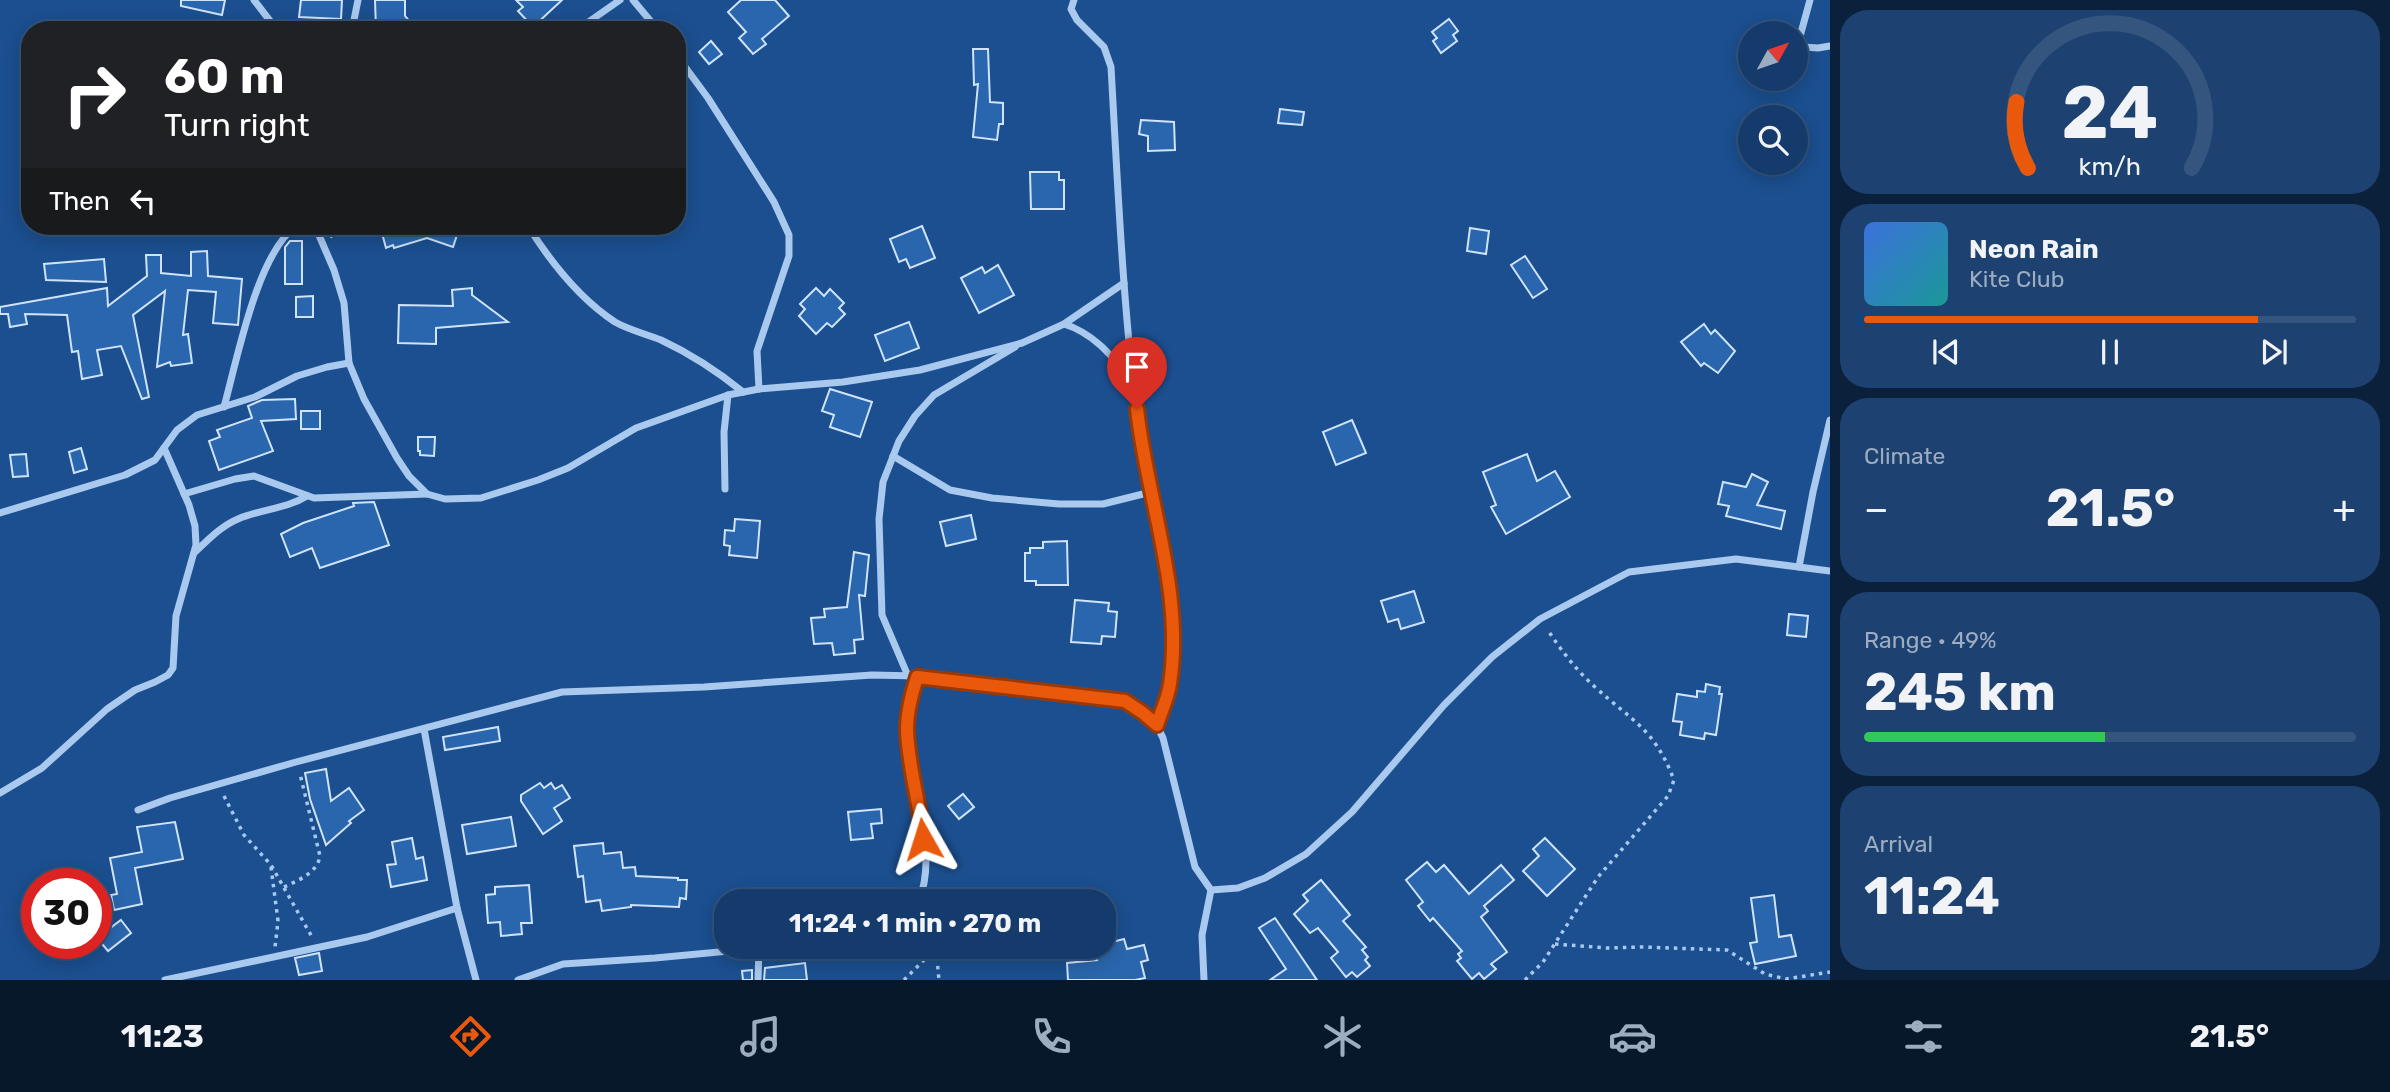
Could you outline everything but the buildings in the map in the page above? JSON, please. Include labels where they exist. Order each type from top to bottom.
[{"type":"street","points":[[254,0],[270,21]]},
{"type":"street","points":[[354,21],[358,0]]},
{"type":"street","points":[[590,21],[620,0]]},
{"type":"street","points":[[633,0],[650,21]]},
{"type":"street","points":[[1074,0],[1071,9],[1077,20],[1104,47],[1111,67],[1124,283],[1134,384],[1140,434],[1171,604],[1173,647],[1170,687],[1157,725]]},
{"type":"street","points":[[1810,0],[1799,40],[1804,47],[1830,46]]},
{"type":"street","points":[[686,68],[708,97],[774,202],[789,235],[789,256],[757,351],[759,389]]},
{"type":"street","points":[[224,407],[249,315],[265,271],[287,235]]},
{"type":"street","points":[[319,235],[344,303],[349,363],[364,399],[397,458],[427,494]]},
{"type":"street","points":[[533,235],[564,274],[608,317],[678,348],[715,369],[743,392]]},
{"type":"street","points":[[922,889],[925,862],[921,815],[907,731],[913,676],[882,615],[879,519],[883,482],[899,441],[915,416],[934,395],[1022,343],[1064,324],[1124,283]]},
{"type":"street","points":[[1064,324],[1095,339],[1134,384]]},
{"type":"street","points":[[184,494],[254,476],[307,496],[324,498],[427,494],[445,499],[481,498],[568,468],[636,428],[728,395],[759,389],[843,383],[920,370],[1022,343]]},
{"type":"street","points":[[0,513],[125,475],[155,460],[177,430],[197,415],[255,397],[298,376],[349,363]]},
{"type":"street","points":[[725,489],[724,432],[728,395]]},
{"type":"street","points":[[1799,567],[1830,420]]},
{"type":"street","points":[[0,793],[42,768],[120,699],[168,675],[173,667],[176,616],[196,545],[195,526],[164,448]]},
{"type":"street","points":[[893,456],[950,490],[992,498],[1059,504],[1103,504],[1151,492]]},
{"type":"street","points":[[194,554],[227,524],[286,506],[307,496]]},
{"type":"street","points":[[1211,890],[1238,888],[1265,878],[1306,854],[1352,812],[1444,705],[1492,657],[1539,619],[1629,572],[1737,559],[1830,571]]},
{"type":"street","points":[[138,810],[296,762],[562,692],[704,687],[872,675],[913,676],[1125,701],[1157,725],[1163,738],[1195,867],[1211,890],[1202,935],[1204,980]]},
{"type":"street","points":[[424,729],[457,908],[476,980]]},
{"type":"street","points":[[165,980],[367,937],[457,908]]},
{"type":"street","points":[[518,980],[563,964],[714,952]]},
{"type":"street","points":[[758,980],[759,959]]},
{"type":"path","points":[[1525,980],[1543,962],[1598,877],[1668,796],[1674,780],[1656,742],[1643,727],[1594,687],[1569,661],[1539,619]]},
{"type":"path","points":[[284,887],[312,872],[319,863],[320,856],[296,762]]},
{"type":"path","points":[[219,784],[243,835],[271,865],[317,947]]},
{"type":"path","points":[[271,865],[278,921],[272,957]]},
{"type":"path","points":[[1555,944],[1607,948],[1727,950],[1765,974],[1786,979],[1830,972]]},
{"type":"path","points":[[904,980],[924,959]]},
{"type":"path","points":[[937,959],[939,980]]},
{"type":"route","points":[[923,839],[907,731],[909,704],[917,677],[1125,701],[1157,725],[1170,687],[1173,647],[1171,604],[1137,409]]}]
